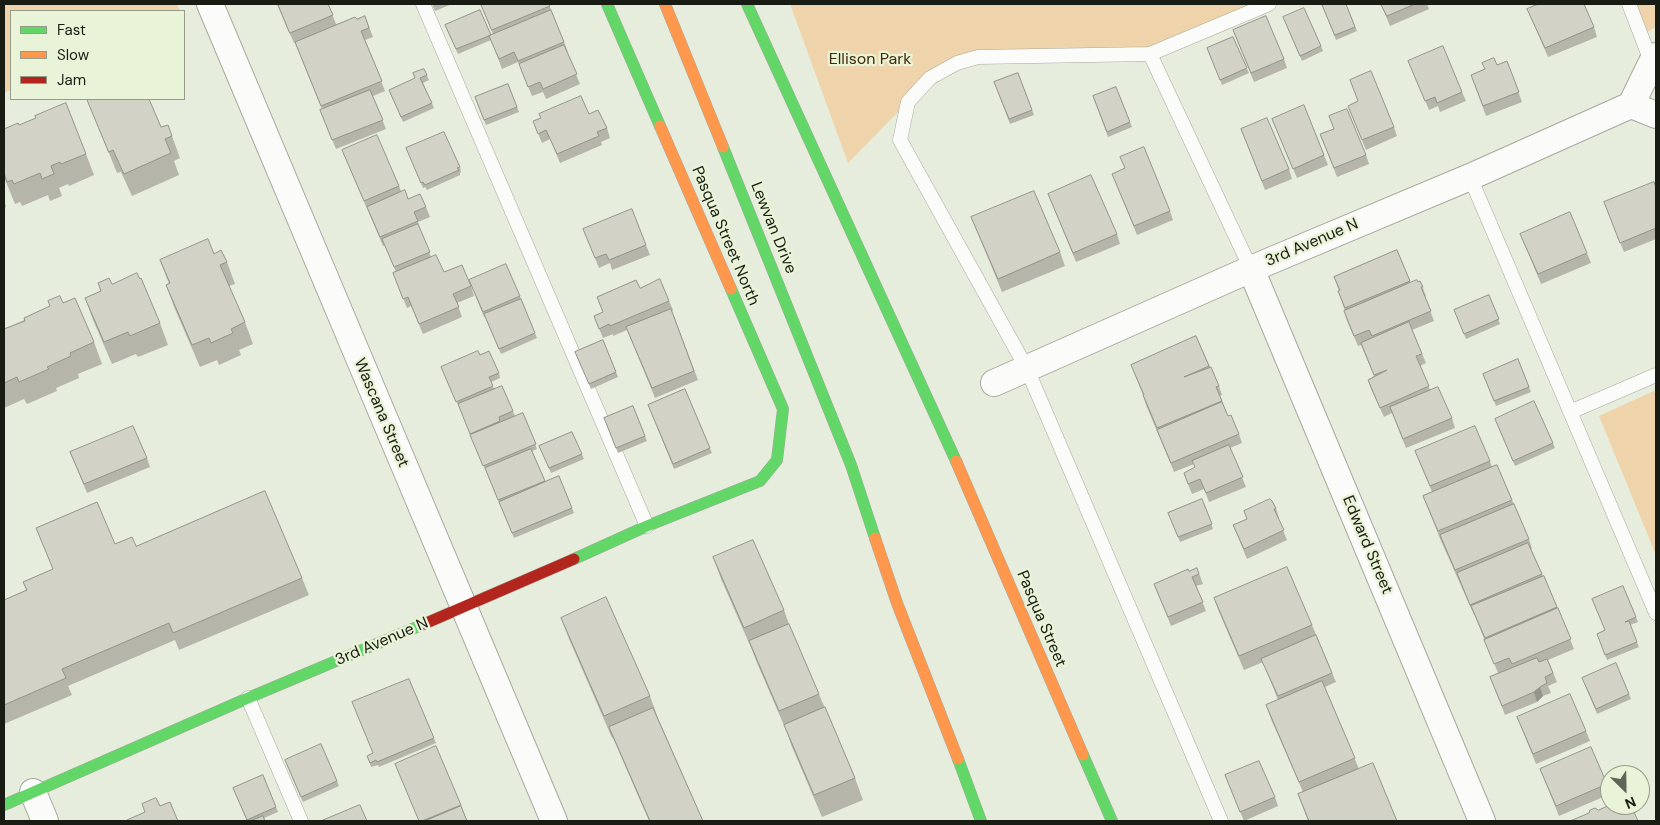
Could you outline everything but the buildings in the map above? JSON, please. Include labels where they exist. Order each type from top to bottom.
[{"type":"main road","name":"Pasqua Street North","points":[[607,4],[783,409],[777,460],[760,481]]},
{"type":"main road","name":"Lewvan Drive","points":[[665,4],[851,465],[897,603],[982,821]]},
{"type":"main road","name":"Pasqua Street","points":[[747,4],[944,429],[1049,679],[1112,821]]},
{"type":"main road","name":"3rd Avenue N","points":[[4,805],[248,698],[462,608],[647,526],[760,481]]},
{"type":"street","name":"Wascana Street","points":[[210,4],[279,164],[462,608],[554,821]]},
{"type":"street","points":[[1655,65],[1631,105],[1656,114]]},
{"type":"street","name":"3rd Avenue N","points":[[994,383],[1251,269],[1470,177],[1631,105]]},
{"type":"street","name":"Edward Street","points":[[1251,269],[1482,821]]},
{"type":"street","points":[[33,792],[45,821]]},
{"type":"lane","points":[[423,4],[647,526]]},
{"type":"lane","points":[[1221,821],[1027,368],[900,140],[908,102],[930,78],[957,64],[978,57],[1150,54],[1268,4]]},
{"type":"lane","points":[[1630,4],[1655,65]]},
{"type":"lane","points":[[1150,54],[1251,269]]},
{"type":"lane","points":[[1470,177],[1656,613]]},
{"type":"lane","points":[[1570,412],[1656,375]]},
{"type":"lane","points":[[248,698],[301,821]]},
{"type":"green space","points":[[4,4],[177,4],[180,10],[10,10],[10,90],[4,93]]},
{"type":"green space","name":"Ellison Park","points":[[790,4],[1269,4],[1150,54],[957,63],[908,102],[848,163]]},
{"type":"green space","points":[[1635,4],[1656,4],[1656,27],[1647,32]]},
{"type":"green space","points":[[1656,390],[1656,555],[1599,416]]},
{"type":"traffic: fast","points":[[607,4],[660,126]]},
{"type":"traffic: fast","points":[[747,4],[956,461]]},
{"type":"traffic: fast","points":[[723,147],[851,465],[875,538]]},
{"type":"traffic: fast","points":[[574,559],[647,526],[760,481],[777,460],[783,409],[731,289]]},
{"type":"traffic: fast","points":[[4,805],[248,698],[424,624]]},
{"type":"traffic: fast","points":[[1083,755],[1112,821]]},
{"type":"traffic: fast","points":[[958,759],[981,821]]},
{"type":"traffic: slow","points":[[665,4],[723,147]]},
{"type":"traffic: slow","points":[[660,126],[731,289]]},
{"type":"traffic: slow","points":[[956,461],[1083,755]]},
{"type":"traffic: slow","points":[[875,538],[897,603],[958,759]]},
{"type":"traffic: jam","points":[[424,624],[574,559]]}]
